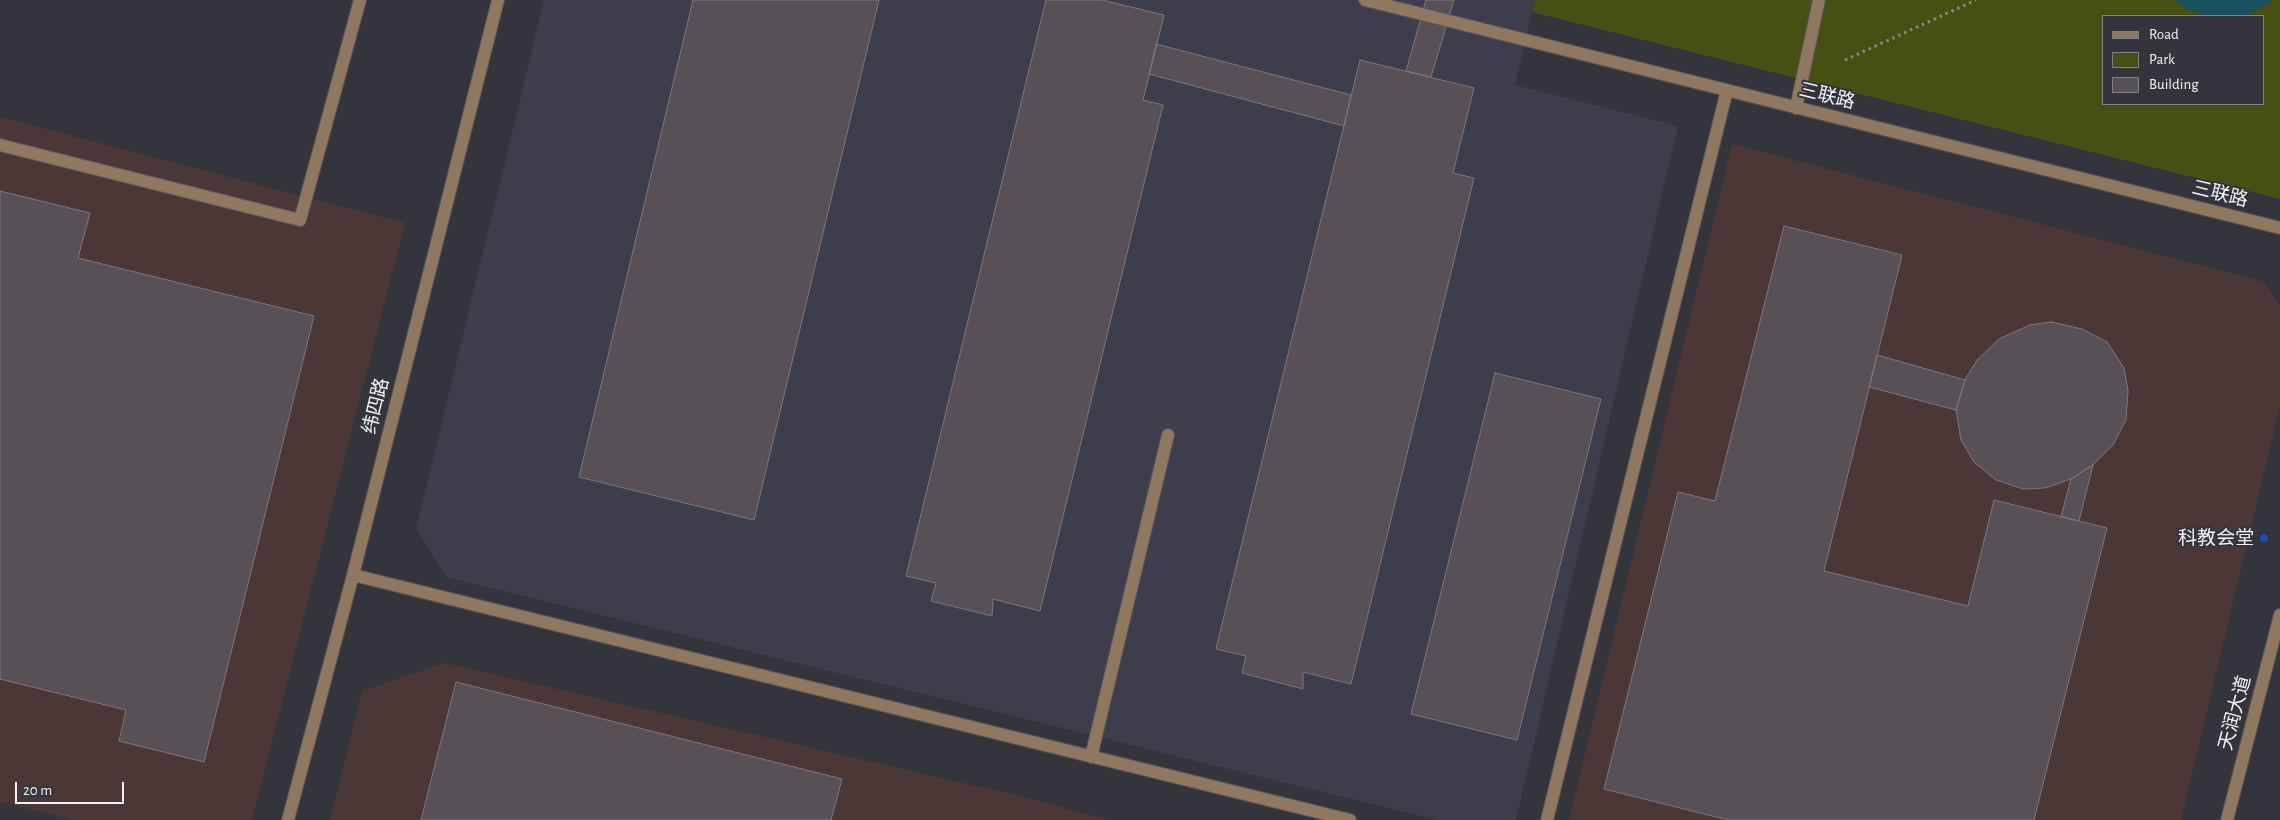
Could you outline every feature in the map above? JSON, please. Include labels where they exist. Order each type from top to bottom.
[{"type":"street","points":[[0,145],[300,220],[360,0]]},
{"type":"street","name":"纬四路","points":[[288,820],[353,575],[498,0]]},
{"type":"street","name":"三联路","points":[[1365,0],[2280,228]]},
{"type":"street","points":[[1796,108],[1819,0]]},
{"type":"street","points":[[1548,820],[1727,90]]},
{"type":"street","points":[[1091,757],[1168,435]]},
{"type":"street","points":[[353,575],[1350,820]]},
{"type":"street","name":"天润大道","points":[[2227,820],[2280,615]]},
{"type":"path","points":[[1845,60],[1976,0]]},
{"type":"shaded area","points":[[544,0],[1535,0],[1515,85],[1678,126],[1516,820],[1437,820],[446,577],[416,529]]},
{"type":"shaded area","points":[[0,117],[405,223],[252,820],[73,820],[0,802]]},
{"type":"shaded area","points":[[1732,144],[2265,282],[2280,307],[2280,406],[2181,820],[1569,820]]},
{"type":"shaded area","points":[[445,663],[1024,797],[1109,820],[330,820],[362,691]]},
{"type":"green space","points":[[1535,0],[2280,0],[2280,199],[1532,12]]},
{"type":"water","points":[[2175,0],[2273,0],[2248,15],[2202,15],[2187,9]]},
{"type":"building","points":[[693,0],[879,0],[754,520],[579,477]]},
{"type":"building","points":[[1046,0],[1102,0],[1164,15],[1143,100],[1163,105],[1040,611],[993,599],[992,616],[931,601],[936,583],[906,576]]},
{"type":"building","points":[[1426,0],[1454,0],[1431,77],[1406,71]]},
{"type":"building","points":[[1156,44],[1351,95],[1344,126],[1149,74]]},
{"type":"building","points":[[1360,60],[1474,88],[1453,173],[1474,178],[1351,684],[1303,672],[1303,689],[1242,673],[1246,656],[1216,649]]},
{"type":"building","points":[[0,191],[90,213],[78,258],[314,316],[204,762],[119,741],[126,710],[0,679]]},
{"type":"building","points":[[1784,226],[1902,255],[1824,571],[1968,606],[1994,500],[2107,528],[2034,820],[1728,820],[1604,789],[1678,492],[1715,501]]},
{"type":"building","points":[[2051,322],[2082,329],[2107,342],[2124,368],[2128,391],[2126,420],[2113,445],[2093,465],[2071,479],[2045,488],[2023,489],[1996,480],[1974,462],[1961,440],[1956,410],[1965,380],[1977,360],[1999,339],[2030,325]]},
{"type":"building","points":[[1877,355],[1965,380],[1956,410],[1869,387]]},
{"type":"building","points":[[1495,373],[1601,399],[1517,740],[1411,714]]},
{"type":"building","points":[[2093,465],[2079,521],[2061,517],[2071,479]]},
{"type":"building","points":[[456,682],[842,779],[831,820],[421,820]]},
{"type":"place","name":"科教会堂","points":[[2264,538]]}]
